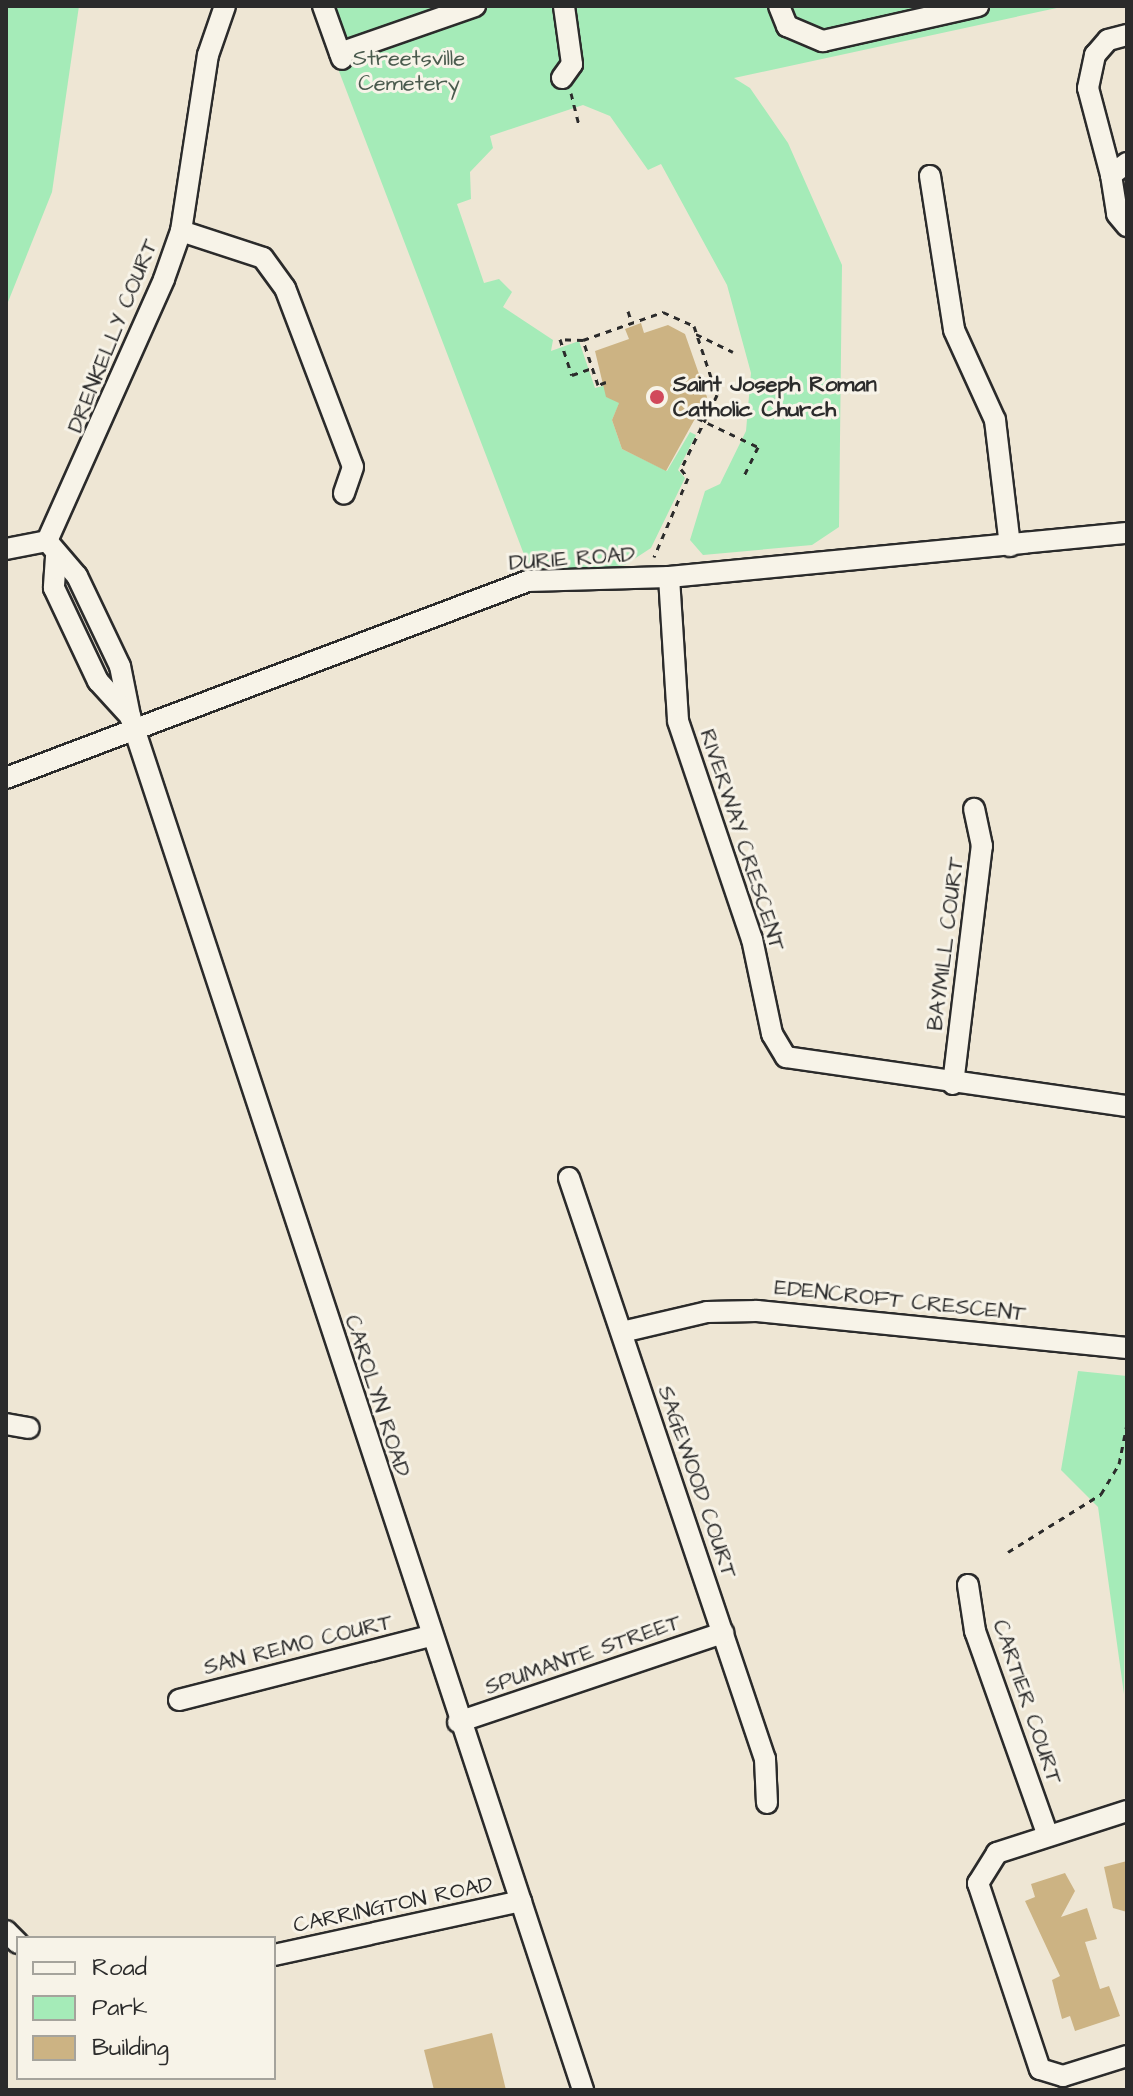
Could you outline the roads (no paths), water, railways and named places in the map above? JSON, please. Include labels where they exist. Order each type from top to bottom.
[{"type":"street","name":"DRENKELLY COURT","points":[[51,549],[181,231],[208,55],[225,6]]},
{"type":"street","points":[[323,6],[341,56],[475,6]]},
{"type":"street","points":[[564,6],[572,64],[567,87]]},
{"type":"street","points":[[779,6],[787,26],[823,41],[978,6]]},
{"type":"street","points":[[1127,35],[1108,40],[1095,55],[1088,88],[1119,169],[1117,214],[1127,226]]},
{"type":"street","points":[[930,176],[954,330],[995,420],[1010,546]]},
{"type":"street","points":[[181,231],[263,258],[285,288],[353,467],[344,493]]},
{"type":"street","name":"DURIE ROAD","points":[[6,778],[132,721],[489,590],[528,581],[661,577],[1127,533]]},
{"type":"street","points":[[6,549],[51,549]]},
{"type":"street","name":"CAROLYN ROAD","points":[[51,549],[77,576],[120,666],[132,721],[458,1722],[583,2090]]},
{"type":"street","name":"RIVERWAY CRESCENT","points":[[661,577],[678,721],[752,939],[772,1034],[786,1057],[820,1067],[1127,1106]]},
{"type":"street","name":"BAYMILL COURT","points":[[953,1084],[982,846],[974,809]]},
{"type":"street","name":"SAGEWOOD COURT","points":[[569,1178],[765,1759],[767,1803]]},
{"type":"street","name":"EDENCROFT CRESCENT","points":[[622,1332],[707,1312],[772,1311],[1127,1348]]},
{"type":"street","points":[[6,1424],[29,1428]]},
{"type":"street","name":"CARTIER COURT","points":[[968,1585],[975,1631],[1047,1833]]},
{"type":"street","name":"SPUMANTE STREET","points":[[458,1722],[723,1633]]},
{"type":"street","name":"SAN REMO COURT","points":[[179,1700],[430,1636]]},
{"type":"street","points":[[1127,1811],[1047,1833],[991,1857],[978,1883],[1038,2065],[1058,2077],[1127,2056]]},
{"type":"street","name":"CARRINGTON ROAD","points":[[276,1955],[521,1901]]},
{"type":"place","name":"Saint Joseph Roman Catholic Church","points":[[657,397]]},
{"type":"park label","name":"Streetsville Cemetery","points":[[409,70]]}]
